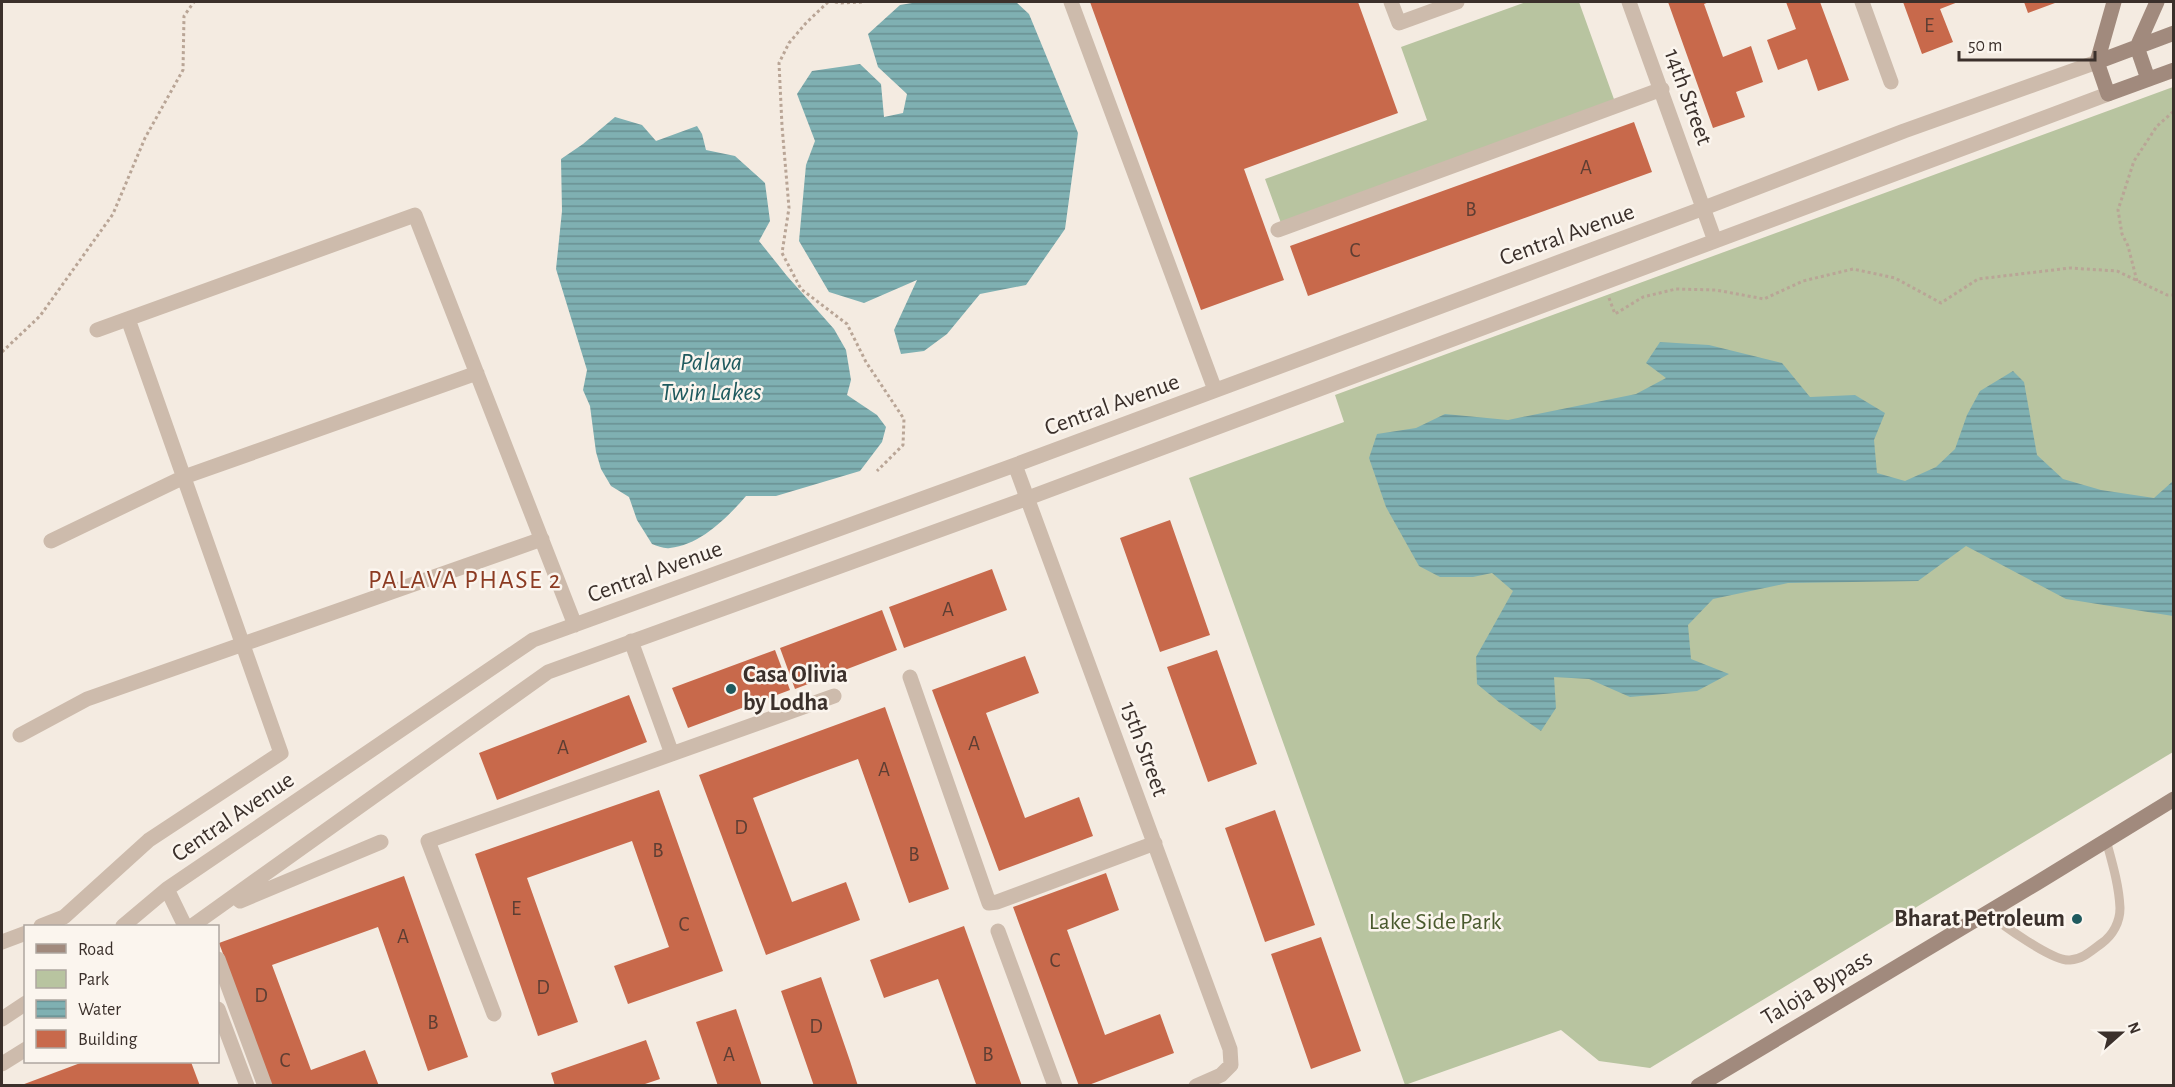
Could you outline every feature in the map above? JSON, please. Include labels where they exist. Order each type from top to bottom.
[{"type":"main road","points":[[2148,79],[2136,47],[2157,2]]},
{"type":"main road","points":[[2112,3],[2097,62],[2108,94],[2174,70]]},
{"type":"main road","name":"Central Avenue","points":[[2097,62],[2174,33]]},
{"type":"main road","name":"Taloja Bypass","points":[[1698,1086],[2174,799]]},
{"type":"street","points":[[1071,2],[1215,390]]},
{"type":"street","points":[[1391,2],[1399,23],[1457,2]]},
{"type":"street","name":"14th Street","points":[[1629,2],[1715,241]]},
{"type":"street","points":[[1862,2],[1891,82]]},
{"type":"street","name":"Central Avenue","points":[[125,925],[167,889],[533,640],[1015,465],[1904,131],[2097,62]]},
{"type":"street","points":[[1278,230],[1662,89]]},
{"type":"street","points":[[195,925],[548,672],[1028,498],[2108,94]]},
{"type":"street","points":[[97,330],[415,215],[575,625]]},
{"type":"street","points":[[46,925],[64,917],[149,840],[281,753],[128,319]]},
{"type":"street","points":[[51,541],[184,477],[477,373]]},
{"type":"street","name":"15th Street","points":[[1015,465],[1230,1049],[1231,1065],[1221,1075],[1196,1086]]},
{"type":"street","points":[[20,735],[87,699],[542,539]]},
{"type":"street","points":[[631,640],[672,754]]},
{"type":"street","points":[[910,677],[989,903],[1155,843]]},
{"type":"street","points":[[494,1014],[428,841],[834,696]]},
{"type":"street","points":[[211,925],[245,898],[381,842]]},
{"type":"street","points":[[167,889],[184,925]]},
{"type":"street","points":[[998,931],[1055,1086]]},
{"type":"street","points":[[2,942],[24,934]]},
{"type":"street","points":[[219,962],[265,1086]]},
{"type":"street","points":[[2,1019],[24,1004]]},
{"type":"street","points":[[219,1012],[247,1086]]},
{"type":"street","points":[[2,1064],[24,1050]]},
{"type":"lane","points":[[1988,912],[2006,929],[2051,954],[2067,961],[2081,958],[2109,937],[2118,923],[2120,909],[2106,840]]},
{"type":"path","points":[[2,352],[40,316],[113,214],[145,138],[183,70],[184,16],[194,2]]},
{"type":"path","points":[[828,2],[806,22],[789,43],[779,63],[789,208],[782,254],[801,289],[847,324],[870,369],[904,419],[903,445],[877,471]]},
{"type":"path","points":[[835,2],[864,2]]},
{"type":"path","points":[[2137,281],[2128,246],[2122,234],[2118,210],[2134,161],[2157,126],[2174,111]]},
{"type":"path","points":[[1603,282],[1616,314],[1643,297],[1676,290],[1716,290],[1764,299],[1803,281],[1853,269],[1895,278],[1941,303],[1978,279],[2070,268],[2116,271],[2167,295],[2174,295]]},
{"type":"green space","points":[[1526,2],[1579,2],[1615,102],[1281,223],[1265,179],[1427,120],[1401,47]]},
{"type":"green space","name":"Lake Side Park","points":[[2173,87],[2173,752],[1650,1068],[1599,1061],[1561,1030],[1405,1085],[1189,478],[1344,422],[1335,395]]},
{"type":"water","points":[[918,2],[1016,2],[1029,14],[1078,133],[1065,229],[1026,285],[980,294],[947,334],[924,351],[901,354],[894,330],[917,280],[864,303],[829,292],[799,241],[806,165],[815,141],[797,94],[812,71],[860,64],[881,84],[884,117],[903,113],[907,94],[878,67],[868,34],[900,5]]},
{"type":"water","name":"Palava Twin Lakes","points":[[615,117],[642,125],[656,141],[697,126],[702,134],[706,150],[735,156],[765,183],[770,221],[759,241],[834,329],[846,350],[851,380],[847,395],[877,415],[886,427],[882,442],[860,471],[776,496],[746,496],[722,521],[702,536],[692,542],[670,548],[652,544],[637,520],[629,497],[611,486],[601,469],[596,452],[590,406],[583,390],[587,370],[556,269],[562,211],[561,159]]},
{"type":"water","points":[[1660,342],[1709,345],[1782,363],[1810,397],[1855,395],[1885,413],[1874,440],[1877,473],[1905,481],[1936,467],[1955,449],[1967,415],[1980,391],[2013,371],[2024,382],[2037,455],[2063,479],[2101,490],[2154,498],[2173,481],[2173,616],[2066,599],[1966,546],[1918,581],[1788,583],[1713,599],[1688,625],[1691,659],[1729,674],[1697,691],[1630,697],[1589,679],[1554,677],[1556,708],[1541,731],[1477,684],[1476,657],[1513,591],[1492,573],[1473,577],[1440,577],[1419,566],[1386,507],[1369,458],[1377,434],[1416,428],[1445,414],[1508,420],[1636,394],[1666,378],[1646,363]]},
{"type":"building","points":[[1090,2],[1358,2],[1398,113],[1244,169],[1284,280],[1201,310]]},
{"type":"building","points":[[1668,2],[1709,2],[1704,4],[1723,57],[1751,46],[1763,82],[1736,92],[1745,117],[1713,128]]},
{"type":"building","points":[[1786,2],[1820,2],[1849,80],[1818,91],[1807,59],[1778,70],[1767,40],[1796,29]]},
{"type":"building","points":[[1903,2],[1958,2],[1940,9],[1953,42],[1922,54]]},
{"type":"building","points":[[2024,2],[2055,2],[2055,3],[2028,13]]},
{"type":"building","points":[[1634,122],[1652,172],[1308,296],[1290,246]]},
{"type":"building","points":[[1170,520],[1210,635],[1160,652],[1120,538]]},
{"type":"building","name":"Casa Olivia by Lodha","points":[[992,569],[1007,610],[904,648],[889,607]]},
{"type":"building","name":"Casa Olivia by Lodha","points":[[882,610],[897,650],[795,689],[780,648]]},
{"type":"building","name":"Casa Olivia by Lodha","points":[[775,650],[790,690],[688,728],[672,688]]},
{"type":"building","points":[[1217,650],[1257,764],[1208,782],[1167,667]]},
{"type":"building","points":[[1025,656],[1039,693],[986,713],[1025,818],[1079,797],[1093,836],[999,871],[932,690]]},
{"type":"building","points":[[629,695],[647,742],[497,800],[479,753]]},
{"type":"building","points":[[885,707],[949,889],[909,903],[858,759],[753,798],[792,902],[846,882],[860,920],[766,955],[699,775]]},
{"type":"building","points":[[659,790],[723,971],[628,1004],[614,966],[669,947],[632,841],[527,878],[578,1022],[538,1036],[475,854]]},
{"type":"building","points":[[1275,810],[1315,925],[1265,942],[1225,828]]},
{"type":"building","points":[[1106,873],[1119,910],[1067,930],[1105,1035],[1160,1014],[1174,1053],[1086,1086],[1079,1086],[1013,907]]},
{"type":"building","points":[[404,876],[468,1057],[428,1071],[378,927],[272,965],[311,1070],[365,1050],[379,1086],[272,1086],[219,943]]},
{"type":"building","points":[[964,926],[1022,1086],[972,1086],[976,1084],[938,979],[884,998],[870,960]]},
{"type":"building","points":[[1321,937],[1361,1051],[1311,1069],[1271,954]]},
{"type":"building","points":[[821,977],[858,1086],[814,1086],[781,991]]},
{"type":"building","points":[[736,1009],[762,1086],[718,1086],[696,1022]]},
{"type":"building","points":[[646,1040],[660,1079],[639,1086],[555,1086],[551,1073]]},
{"type":"building","points":[[80,1063],[191,1063],[200,1086],[19,1086]]},
{"type":"place","name":"Casa Olivia by Lodha","points":[[731,689]]},
{"type":"place","name":"Bharat Petroleum","points":[[2077,919]]},
{"type":"district","name":"PALAVA PHASE 2","points":[[465,580]]}]
